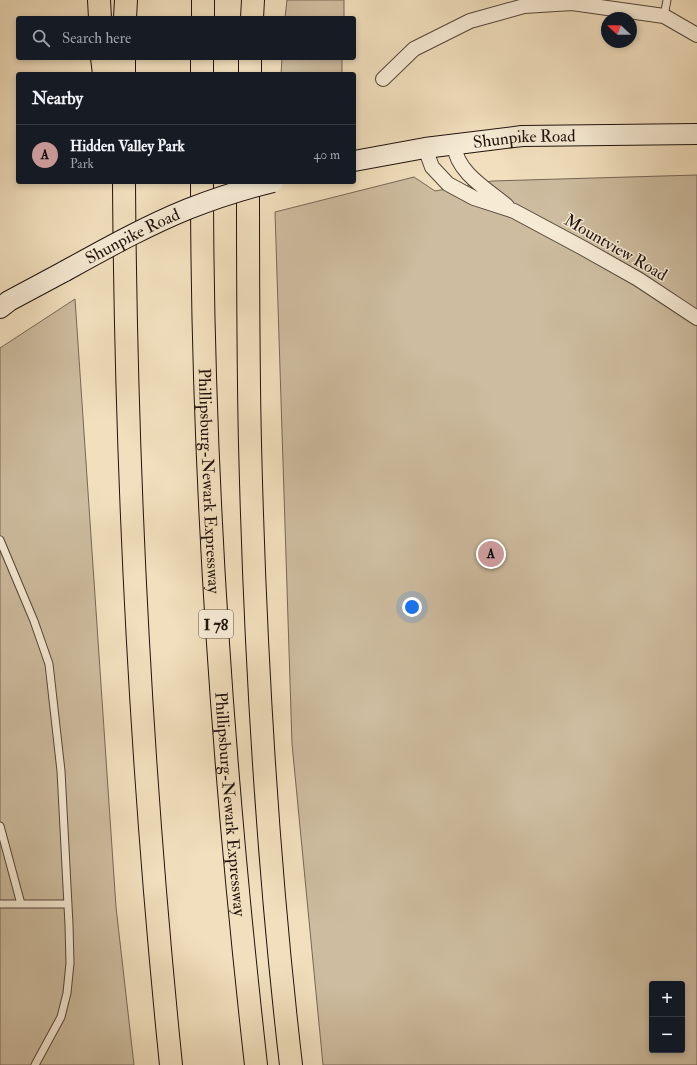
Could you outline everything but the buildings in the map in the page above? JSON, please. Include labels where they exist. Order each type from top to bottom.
[{"type":"highway","points":[[99,0],[100,16]]},
{"type":"highway","points":[[125,16],[126,0]]},
{"type":"highway","points":[[203,0],[203,16]]},
{"type":"highway","points":[[252,16],[253,0]]},
{"type":"highway","points":[[102,60],[104,72]]},
{"type":"highway","points":[[124,60],[124,72]]},
{"type":"highway","points":[[202,60],[202,72]]},
{"type":"highway","points":[[250,60],[250,72]]},
{"type":"highway","name":"Phillipsburg-Newark Expressway","points":[[202,184],[206,383],[219,671],[242,948],[256,1065]]},
{"type":"highway","name":"I 78","points":[[248,184],[250,444],[259,672],[273,885],[291,1065]]},
{"type":"highway","points":[[123,187],[129,447],[137,635],[152,862],[171,1065]]},
{"type":"street","points":[[383,79],[414,49],[470,20],[524,6],[572,3],[664,16],[697,35]]},
{"type":"street","name":"Shunpike Road","points":[[356,161],[425,148],[522,136],[697,134]]},
{"type":"street","name":"Mountview Road","points":[[454,145],[455,155],[459,163],[468,173],[514,211]]},
{"type":"street","name":"Mountview Road","points":[[425,148],[432,167],[448,184],[474,198],[514,211],[638,279],[697,318]]},
{"type":"street","name":"Shunpike Road","points":[[0,308],[9,300],[148,227],[187,209],[233,192],[265,184]]},
{"type":"lane","points":[[664,16],[667,0]]},
{"type":"lane","points":[[0,540],[43,644],[52,676],[61,771],[70,963],[65,1006],[61,1017],[35,1065]]},
{"type":"lane","points":[[0,826],[21,904]]},
{"type":"lane","points":[[0,904],[68,904]]},
{"type":"shaded area","points":[[287,0],[344,0],[344,16],[285,16]]},
{"type":"shaded area","points":[[282,60],[342,60],[342,72],[281,72]]},
{"type":"shaded area","points":[[697,175],[697,1065],[323,1065],[292,744],[275,212],[414,177],[435,191],[492,181]]},
{"type":"shaded area","points":[[75,299],[116,907],[134,1065],[0,1065],[0,348]]},
{"type":"place","name":"Hidden Valley Park","points":[[491,554]]}]
